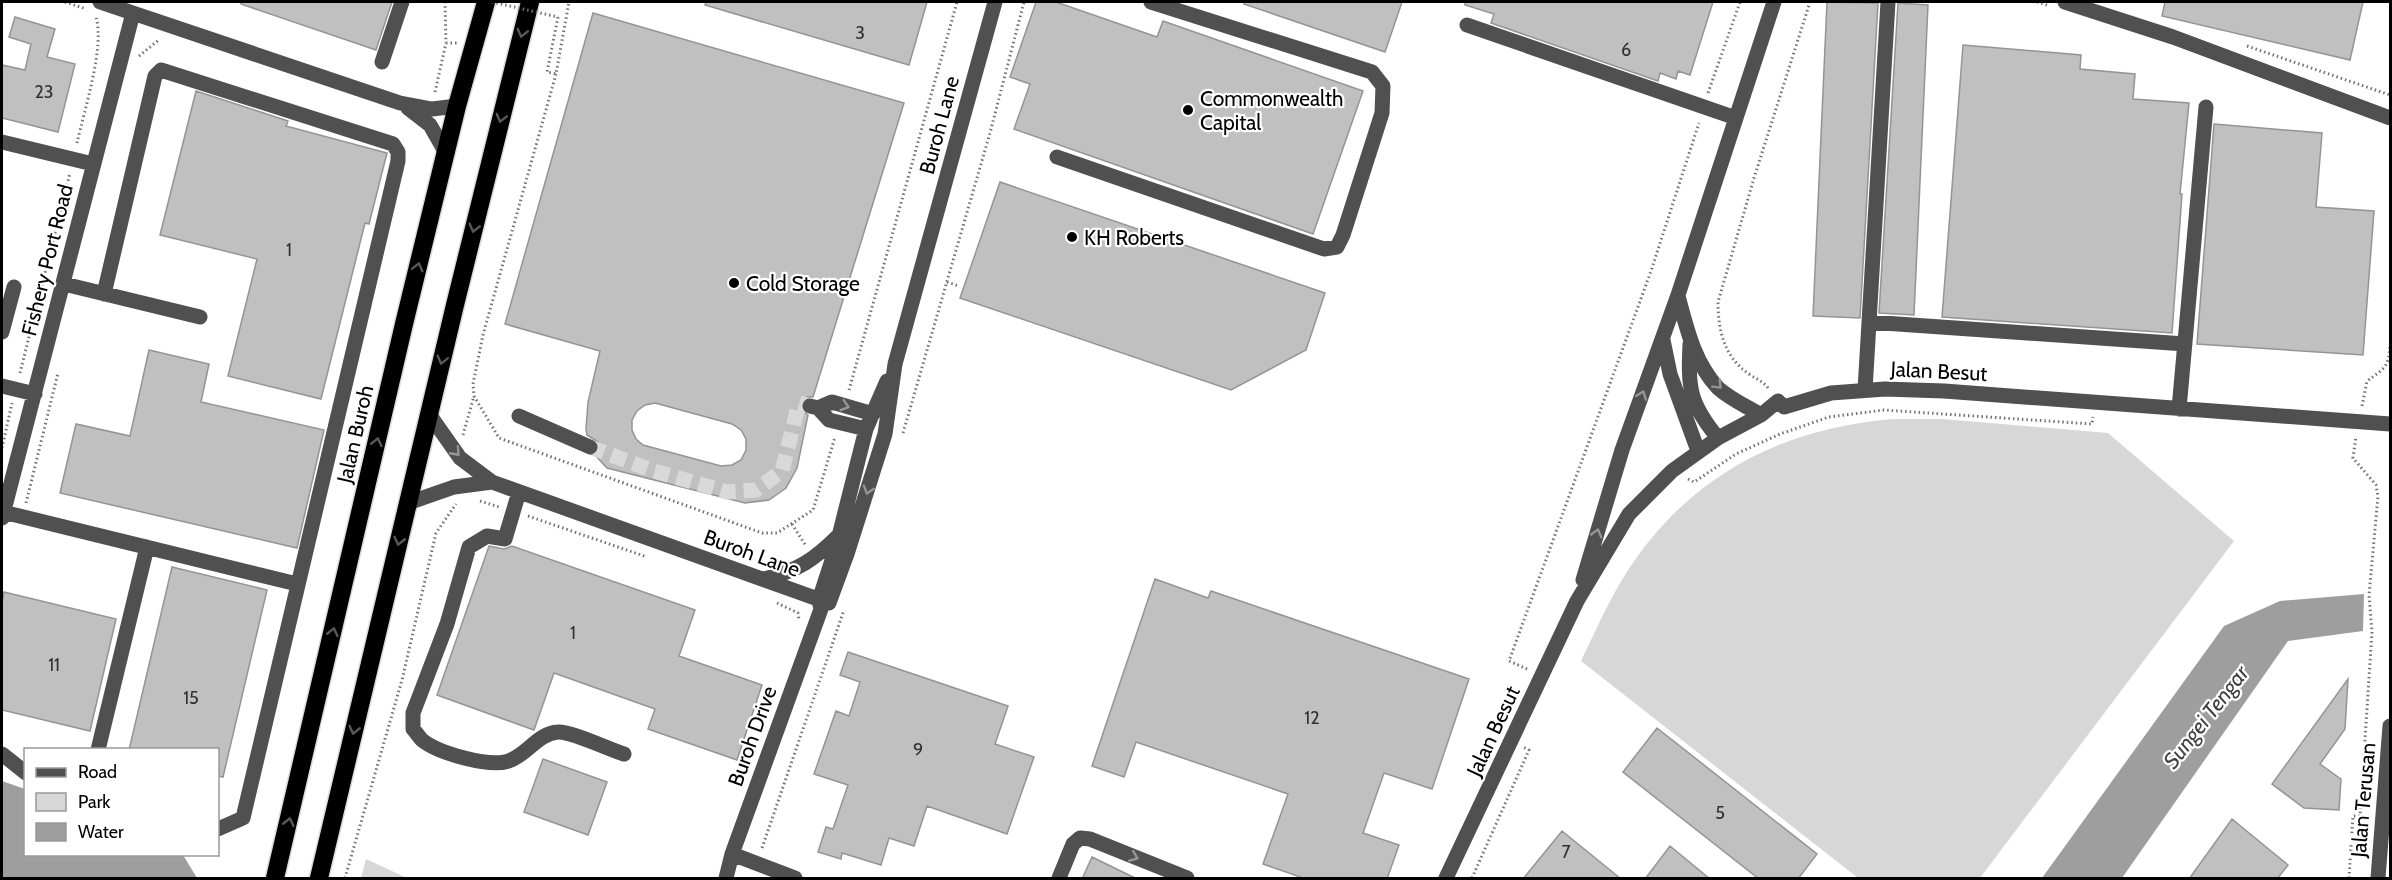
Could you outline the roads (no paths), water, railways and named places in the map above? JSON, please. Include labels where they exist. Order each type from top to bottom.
[{"type":"highway","name":"Jalan Buroh","points":[[275,879],[404,324],[457,106],[486,2]]},
{"type":"highway","points":[[320,879],[429,414],[530,2]]},
{"type":"street","points":[[382,62],[402,2]]},
{"type":"street","name":"Buroh Lane","points":[[895,364],[995,2]]},
{"type":"street","points":[[1057,157],[1324,249],[1336,247],[1343,235],[1382,113],[1383,86],[1372,72],[1151,2]]},
{"type":"street","name":"Jalan Besut","points":[[1577,601],[1622,450],[1678,295],[1774,2]]},
{"type":"street","points":[[1864,390],[1888,2]]},
{"type":"street","points":[[2065,2],[2173,37],[2391,118]]},
{"type":"street","points":[[94,6],[133,13],[400,103],[432,109],[457,106]]},
{"type":"street","name":"Fishery Port Road","points":[[2,515],[9,463],[34,394],[133,13]]},
{"type":"street","points":[[1467,25],[1736,118]]},
{"type":"street","points":[[104,294],[155,76],[161,70],[393,144],[398,152],[398,161],[243,818],[219,829]]},
{"type":"street","points":[[400,103],[430,125],[446,153]]},
{"type":"street","points":[[2179,409],[2206,107]]},
{"type":"street","points":[[2,142],[93,164]]},
{"type":"street","points":[[64,284],[200,317]]},
{"type":"street","points":[[2,332],[14,287]]},
{"type":"street","points":[[1678,295],[1690,341],[1702,367],[1720,389],[1761,415]]},
{"type":"street","points":[[1869,322],[2185,344]]},
{"type":"street","points":[[1663,338],[1670,374],[1698,451]]},
{"type":"street","points":[[1690,341],[1688,381],[1694,404],[1718,438]]},
{"type":"street","points":[[764,579],[802,566],[838,536],[866,429],[895,364]]},
{"type":"street","points":[[823,604],[847,554],[885,434],[895,364]]},
{"type":"street","points":[[8,388],[34,394]]},
{"type":"street","name":"Jalan Besut","points":[[1446,879],[1577,601],[1629,514],[1672,471],[1698,451],[1761,415],[1778,401],[1784,407],[1831,393],[1885,389],[1944,391],[2095,404],[2391,424]]},
{"type":"street","points":[[866,429],[829,420],[814,407],[832,402],[873,414]]},
{"type":"street","name":"Buroh Lane","points":[[429,414],[447,443],[460,458],[492,482],[764,579],[823,604]]},
{"type":"street","points":[[519,416],[590,447]]},
{"type":"street","name":"Buroh Lane","points":[[408,503],[454,487],[492,482]]},
{"type":"street","points":[[519,492],[505,539],[487,536],[470,547],[447,624],[413,713],[413,729],[423,740],[448,753],[483,762],[509,761],[530,749],[545,735],[561,731],[624,754]]},
{"type":"street","points":[[2,515],[147,547],[297,584]]},
{"type":"street","name":"Buroh Drive","points":[[726,879],[732,854],[823,604],[838,536]]},
{"type":"street","points":[[98,748],[147,547]]},
{"type":"street","name":"Jalan Terusan","points":[[2378,879],[2391,726]]},
{"type":"street","points":[[2,754],[24,771]]},
{"type":"street","points":[[1059,879],[1073,844],[1080,838],[1090,839],[1187,879]]},
{"type":"street","points":[[732,854],[795,879]]},
{"type":"water","name":"Sungei Tengar","points":[[2364,594],[2363,631],[2288,641],[2122,878],[2042,878],[2224,626],[2280,601]]},
{"type":"water","points":[[2,781],[24,789],[24,856],[184,856],[197,878],[2,878]]},
{"type":"tunnel","points":[[590,447],[651,470],[727,492],[756,490],[782,471],[799,403],[810,406]]},
{"type":"place","name":"Commonwealth Capital","points":[[1188,110]]},
{"type":"place","name":"KH Roberts","points":[[1072,237]]},
{"type":"place","name":"Cold Storage","points":[[734,283]]}]
